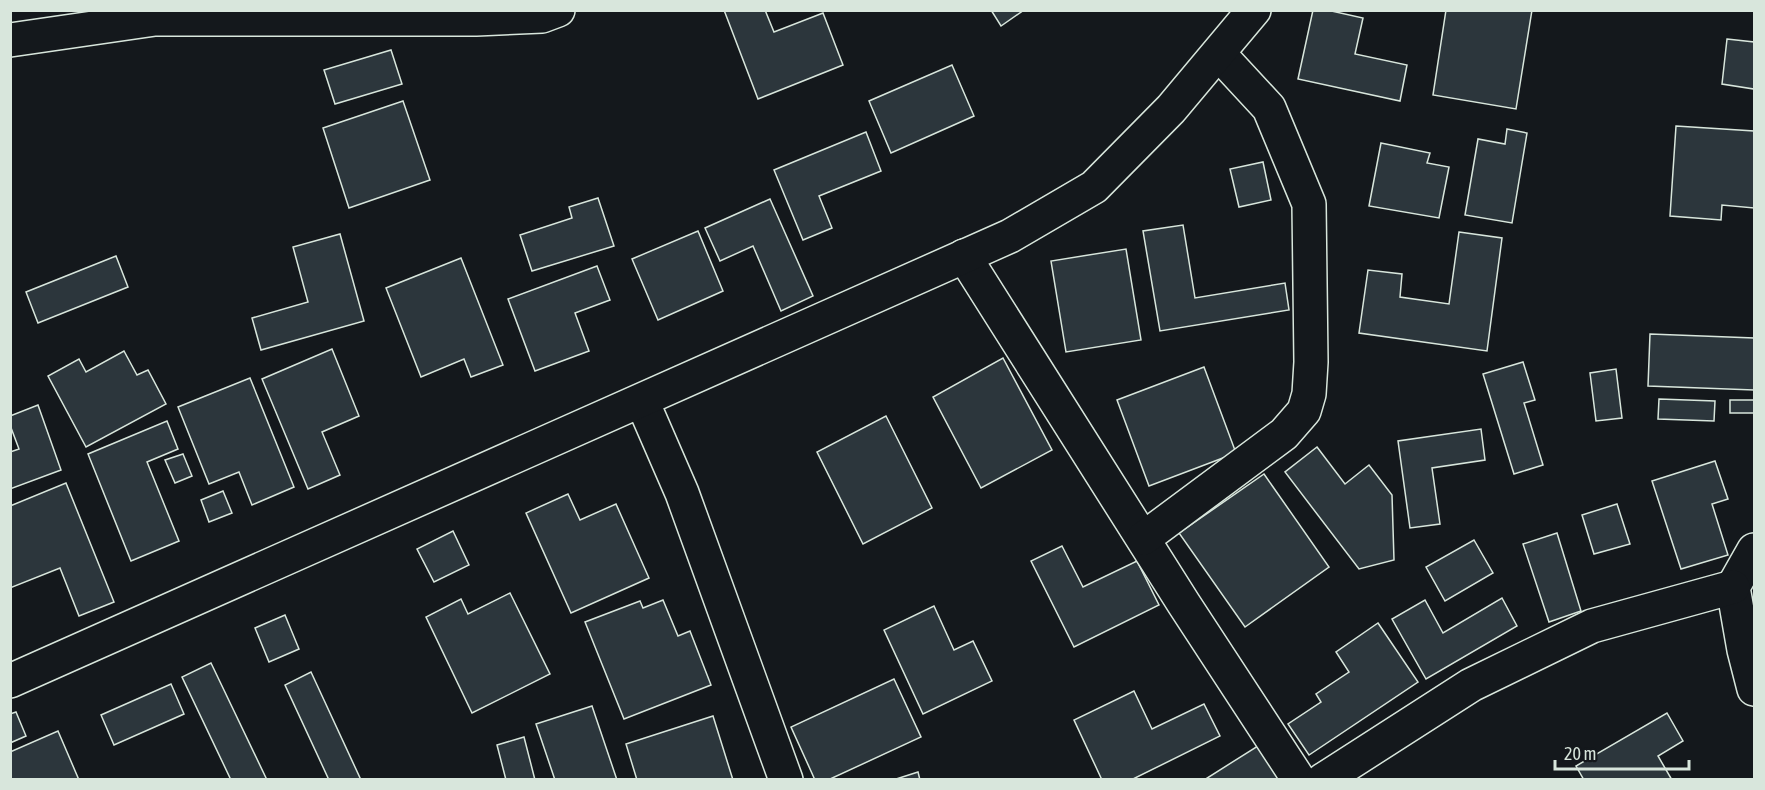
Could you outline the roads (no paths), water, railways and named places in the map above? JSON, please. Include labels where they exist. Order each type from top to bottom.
[{"type":"street","points":[[10,40],[155,20],[476,19],[542,16],[558,10]]},
{"type":"street","points":[[10,681],[1010,236],[1094,187],[1172,109],[1254,10]]},
{"type":"street","points":[[1144,538],[1284,434],[1304,411],[1309,394],[1311,362],[1309,204],[1269,108],[1219,54]]},
{"type":"street","points":[[964,256],[1299,780]]},
{"type":"street","points":[[642,401],[681,493],[786,780]]},
{"type":"street","points":[[1755,550],[1733,587],[1744,650],[1755,689]]},
{"type":"street","points":[[1323,780],[1471,686],[1592,626],[1733,587]]}]
